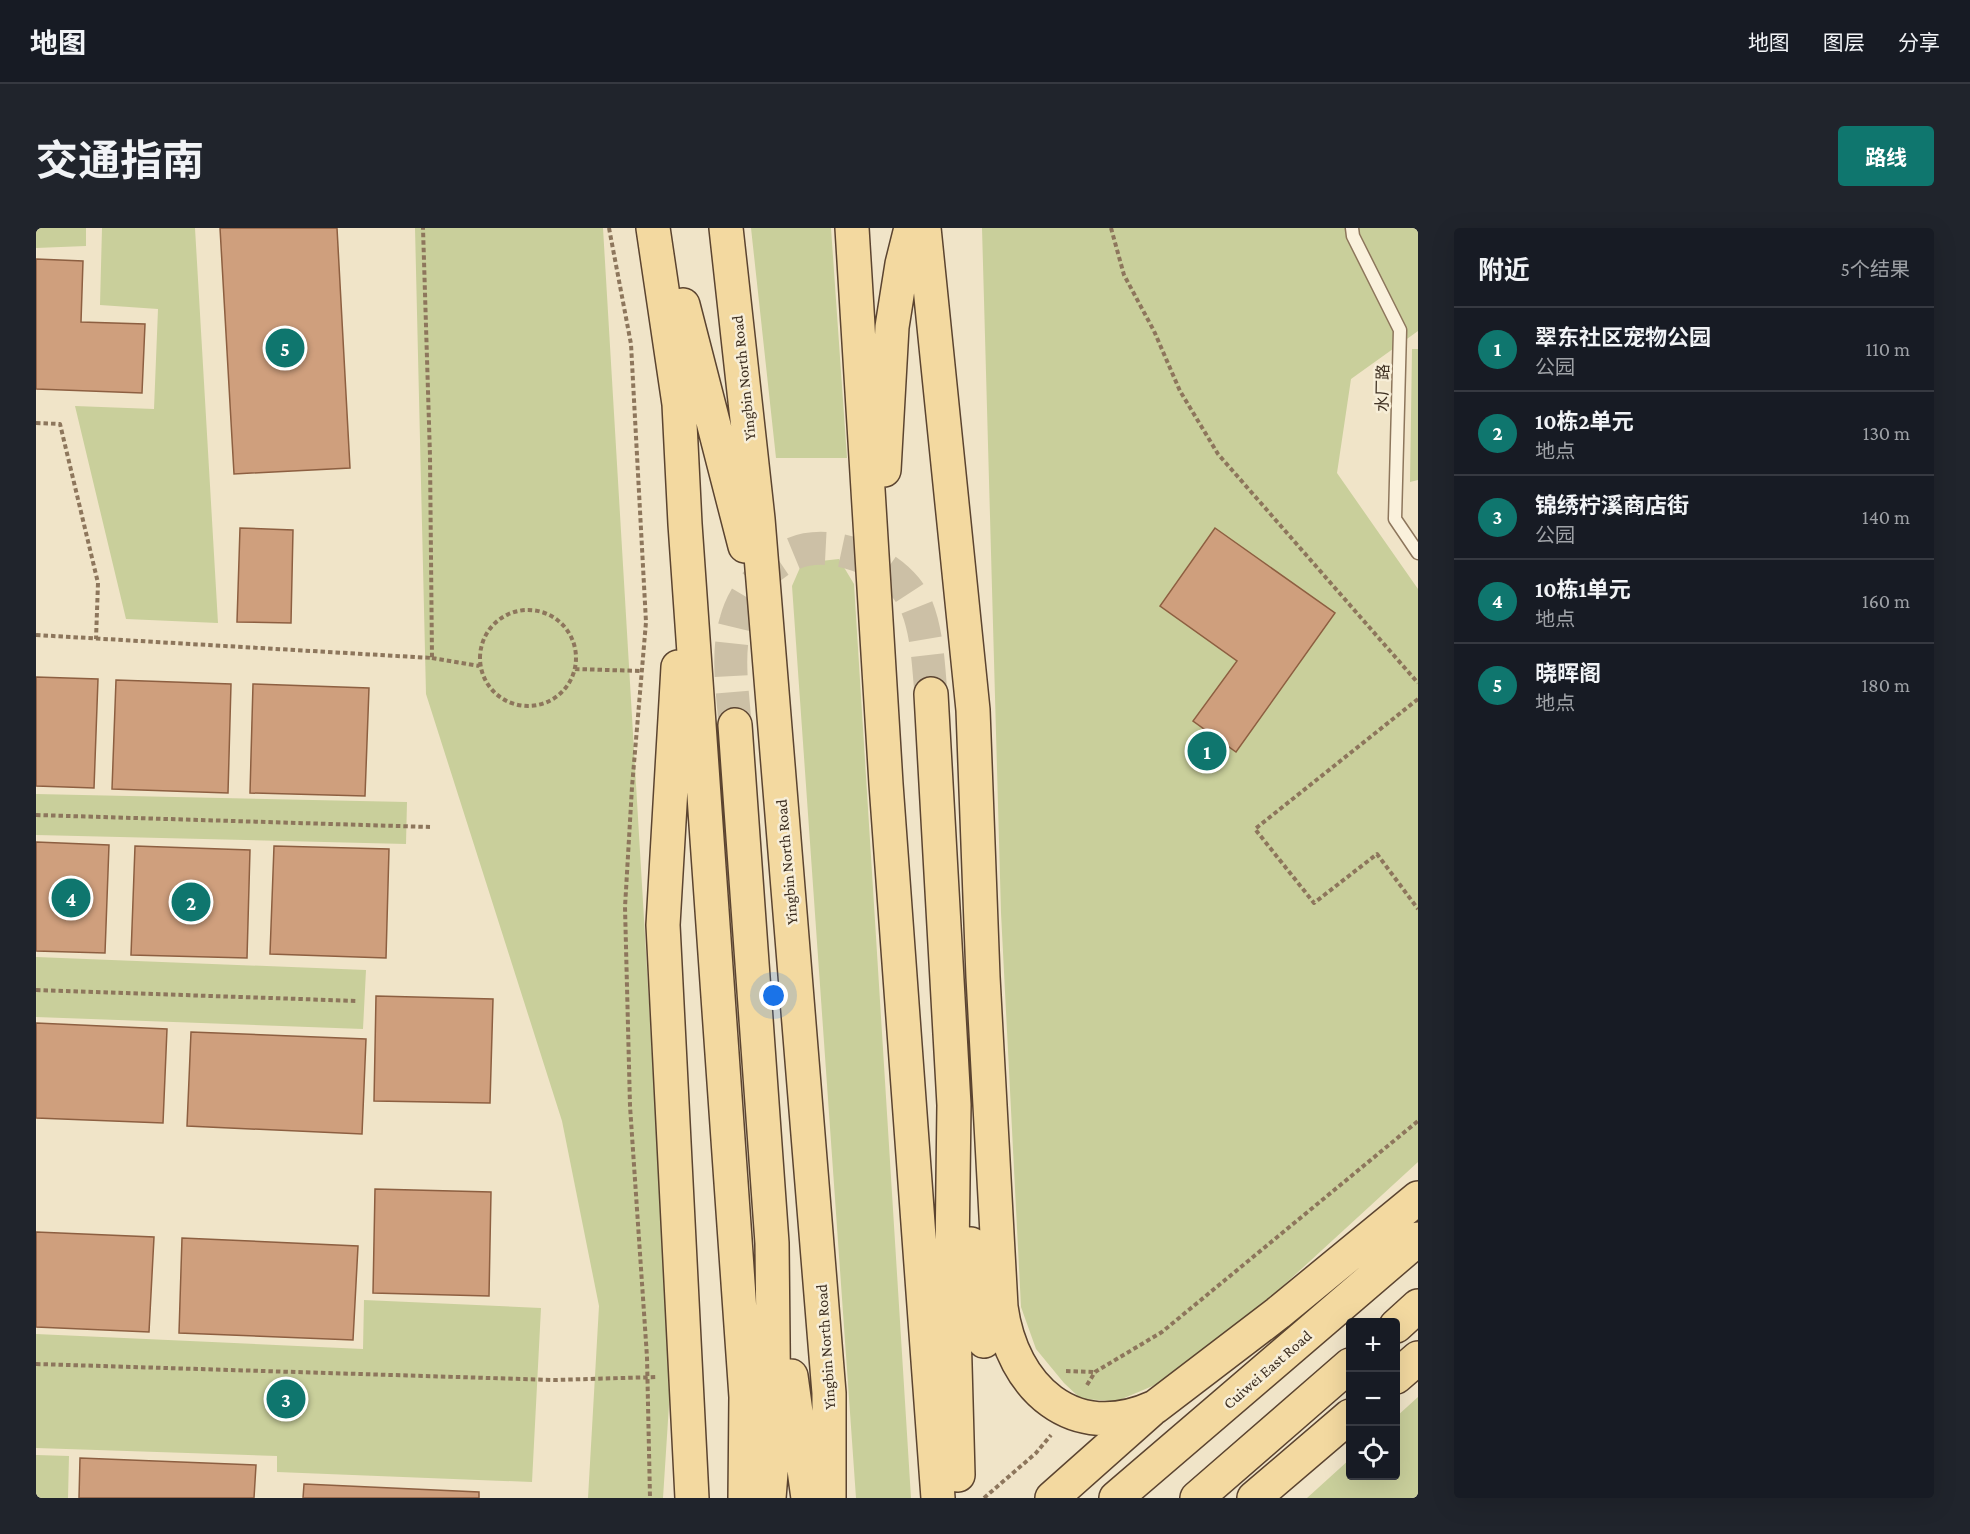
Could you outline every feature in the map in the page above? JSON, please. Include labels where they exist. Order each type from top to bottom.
[{"type":"main road","points":[[653,228],[679,404],[685,524],[746,1397],[745,1498]]},
{"type":"main road","points":[[663,228],[741,535],[765,601]]},
{"type":"main road","name":"Yingbin North Road","points":[[726,228],[765,601],[829,1393],[829,1498]]},
{"type":"main road","points":[[852,228],[886,784],[938,1498]]},
{"type":"main road","points":[[886,784],[883,481],[892,327],[902,264],[911,228]]},
{"type":"main road","points":[[924,228],[973,710],[983,977],[1001,1307],[1008,1345],[1025,1375],[1053,1403],[1069,1412]]},
{"type":"main road","points":[[685,524],[663,925],[692,1498]]},
{"type":"main road","points":[[932,694],[954,1105],[952,1256],[958,1498]]},
{"type":"main road","points":[[735,725],[772,1243],[774,1435],[769,1498]]},
{"type":"main road","points":[[954,1105],[983,1337],[993,1361],[1014,1392],[1035,1406],[1092,1417],[1116,1418],[1145,1412],[1155,1407]]},
{"type":"main road","points":[[1052,1498],[1155,1407],[1278,1313],[1418,1198]]},
{"type":"main road","name":"Cuiwei East Road","points":[[1116,1498],[1418,1239]]},
{"type":"main road","points":[[772,1243],[808,1498]]},
{"type":"main road","points":[[1400,1322],[1418,1306]]},
{"type":"main road","points":[[1400,1373],[1418,1358]]},
{"type":"main road","points":[[1197,1498],[1346,1368]]},
{"type":"main road","points":[[1254,1498],[1346,1419]]},
{"type":"lane","name":"水厂路","points":[[1352,228],[1353,236],[1400,330],[1395,519],[1418,553]]},
{"type":"path","points":[[423,228],[430,456],[432,658]]},
{"type":"path","points":[[1111,228],[1124,274],[1154,331],[1180,392],[1218,454],[1418,683]]},
{"type":"path","points":[[36,423],[60,424],[98,583],[96,639]]},
{"type":"path","points":[[523,609],[539,610],[554,617],[566,628],[574,642],[577,658],[575,669],[566,688],[554,699],[539,705],[523,707],[508,703],[495,694],[484,682],[479,666],[479,651],[484,636],[494,623],[507,614],[523,609]]},
{"type":"path","points":[[36,635],[432,658],[479,666]]},
{"type":"path","points":[[575,669],[649,671]]},
{"type":"path","points":[[1418,699],[1255,829],[1314,903],[1377,854],[1418,909]]},
{"type":"path","points":[[36,815],[430,827]]},
{"type":"path","points":[[36,990],[358,1001]]},
{"type":"path","points":[[1069,1412],[1095,1372],[1162,1332],[1418,1120]]},
{"type":"path","points":[[36,1364],[554,1380],[664,1377]]},
{"type":"path","points":[[984,1498],[1036,1453]]},
{"type":"green space","points":[[36,228],[86,228],[86,246],[36,248]]},
{"type":"green space","points":[[102,228],[195,228],[218,623],[126,619],[75,406],[154,409],[158,309],[100,305]]},
{"type":"green space","points":[[415,228],[603,228],[671,1374],[663,1498],[588,1498],[599,1306],[562,1121],[426,694]]},
{"type":"green space","points":[[751,228],[831,228],[847,458],[776,458]]},
{"type":"green space","points":[[982,228],[1418,228],[1418,331],[1351,379],[1337,473],[1418,589],[1418,1162],[1200,1362],[1117,1401],[1081,1399],[1064,1383],[1036,1349],[1021,1307],[1001,913]]},
{"type":"green space","points":[[1412,349],[1418,349],[1418,480],[1410,482]]},
{"type":"green space","points":[[839,559],[854,584],[911,1498],[856,1498],[792,586],[802,563]]},
{"type":"green space","points":[[36,794],[407,802],[406,844],[36,835]]},
{"type":"green space","points":[[36,957],[366,970],[363,1029],[36,1017]]},
{"type":"green space","points":[[364,1300],[541,1308],[532,1482],[277,1472],[277,1456],[36,1448],[36,1334],[363,1349]]},
{"type":"green space","points":[[1418,1397],[1418,1498],[1307,1498],[1346,1463],[1346,1480],[1400,1480],[1400,1413]]},
{"type":"green space","points":[[36,1455],[69,1456],[68,1498],[36,1498]]},
{"type":"building","points":[[220,228],[337,228],[350,468],[234,474]]},
{"type":"building","points":[[36,259],[83,261],[81,322],[145,324],[142,393],[36,389]]},
{"type":"building","points":[[240,528],[293,530],[291,623],[237,622]]},
{"type":"building","points":[[1215,528],[1335,613],[1236,752],[1193,721],[1237,661],[1160,606]]},
{"type":"building","points":[[36,677],[98,679],[94,788],[36,786]]},
{"type":"building","points":[[116,680],[231,684],[228,793],[112,789]]},
{"type":"building","points":[[253,684],[369,688],[365,796],[250,793]]},
{"type":"building","points":[[36,842],[109,845],[105,953],[36,951]]},
{"type":"building","points":[[135,846],[250,850],[247,958],[131,955]]},
{"type":"building","points":[[274,846],[389,849],[386,958],[270,954]]},
{"type":"building","points":[[376,996],[493,999],[490,1103],[374,1101]]},
{"type":"building","points":[[36,1023],[167,1029],[163,1123],[36,1118]]},
{"type":"building","points":[[191,1032],[366,1039],[362,1134],[187,1126]]},
{"type":"building","points":[[375,1189],[491,1192],[489,1296],[373,1293]]},
{"type":"building","points":[[36,1232],[154,1237],[149,1332],[36,1327]]},
{"type":"building","points":[[182,1238],[358,1246],[353,1340],[179,1333]]},
{"type":"building","points":[[80,1458],[256,1465],[254,1498],[79,1498]]},
{"type":"building","points":[[304,1484],[479,1492],[479,1498],[303,1498]]},
{"type":"tunnel","points":[[735,725],[731,647],[739,611],[756,582],[764,574],[781,560],[805,550],[820,548],[836,550],[868,560],[883,568],[906,588],[913,599],[922,625],[931,694]]},
{"type":"place","name":"晓晖阁","points":[[285,348]]},
{"type":"place","name":"翠东社区宠物公园","points":[[1207,751]]},
{"type":"place","name":"10栋1单元","points":[[71,898]]},
{"type":"place","name":"10栋2单元","points":[[191,902]]},
{"type":"place","name":"锦绣柠溪商店街","points":[[286,1399]]}]
